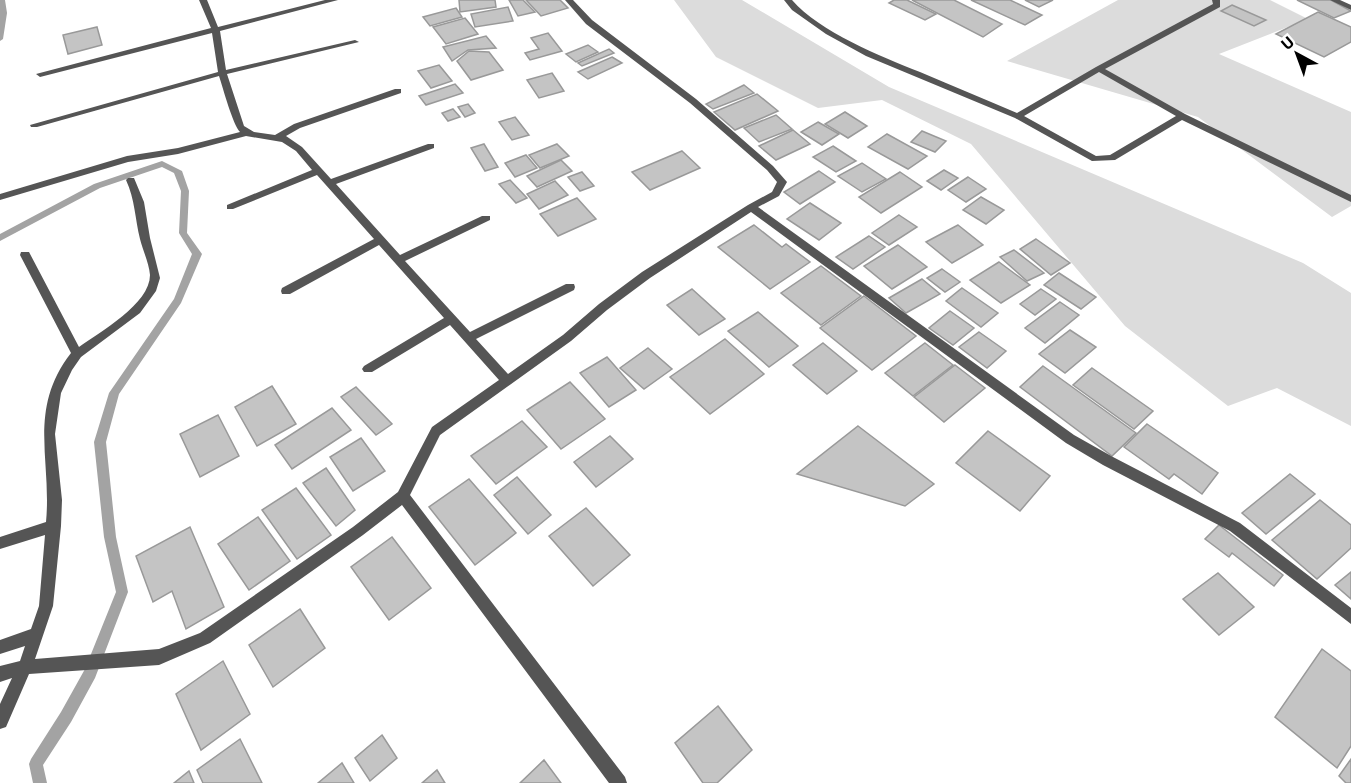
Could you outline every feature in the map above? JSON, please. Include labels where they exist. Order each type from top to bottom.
[{"type":"street","points":[[203,0],[216,30],[222,73],[240,127],[246,133]]},
{"type":"street","points":[[40,74],[334,0]]},
{"type":"street","points":[[0,674],[25,667],[159,657],[206,638],[358,531],[403,496],[435,431],[567,338],[646,275],[751,207],[776,194],[782,182],[770,168],[693,101],[589,22],[569,0]]},
{"type":"street","points":[[788,0],[795,8],[829,32],[869,54],[1018,116],[1085,155],[1112,158],[1182,116]]},
{"type":"street","points":[[1018,116],[1217,5],[1216,0]]},
{"type":"street","points":[[1334,0],[1351,8]]},
{"type":"street","points":[[34,125],[222,73],[355,42]]},
{"type":"street","points":[[1099,69],[1182,116],[1351,199]]},
{"type":"street","points":[[278,137],[297,126],[398,91]]},
{"type":"street","points":[[2,197],[127,159],[178,151],[246,133],[278,137],[293,144],[400,259],[506,380]]},
{"type":"street","points":[[329,183],[431,146]]},
{"type":"street","points":[[230,207],[318,171]]},
{"type":"street","points":[[0,721],[25,667],[46,606],[54,526],[55,500],[49,434],[55,393],[67,368],[77,354],[138,309],[146,299],[155,279],[141,219],[140,197],[131,180]]},
{"type":"street","points":[[751,207],[1070,439],[1235,526],[1351,617]]},
{"type":"street","points":[[400,259],[486,218]]},
{"type":"street","points":[[286,291],[380,240]]},
{"type":"street","points":[[25,255],[77,354]]},
{"type":"street","points":[[469,338],[570,287]]},
{"type":"street","points":[[368,369],[452,318]]},
{"type":"street","points":[[403,496],[619,783]]},
{"type":"street","points":[[0,543],[54,526]]},
{"type":"street","points":[[0,647],[37,634]]},
{"type":"shaded area","points":[[674,0],[742,0],[889,87],[1303,263],[1351,293],[1351,426],[1277,388],[1228,406],[1125,326],[971,144],[882,100],[818,108],[716,57]]},
{"type":"shaded area","points":[[1118,0],[1270,0],[1308,19],[1219,54],[1351,112],[1351,206],[1332,217],[1198,117],[1007,61]]},
{"type":"building","points":[[459,0],[495,0],[496,7],[460,12]]},
{"type":"building","points":[[509,0],[523,0],[535,12],[518,16]]},
{"type":"building","points":[[526,0],[560,0],[568,8],[541,16]]},
{"type":"building","points":[[894,0],[907,0],[936,14],[925,20],[889,3]]},
{"type":"building","points":[[912,0],[954,0],[1002,24],[983,37]]},
{"type":"building","points":[[971,0],[1010,0],[1042,15],[1025,25]]},
{"type":"building","points":[[1025,0],[1053,0],[1039,7]]},
{"type":"building","points":[[1297,0],[1331,0],[1351,11],[1334,18]]},
{"type":"building","points":[[1232,5],[1266,20],[1254,26],[1221,11]]},
{"type":"building","points":[[508,7],[513,21],[475,27],[471,14]]},
{"type":"building","points":[[456,8],[462,17],[430,26],[423,17]]},
{"type":"building","points":[[1318,12],[1351,27],[1351,42],[1324,57],[1276,34]]},
{"type":"building","points":[[465,18],[478,34],[446,44],[433,27]]},
{"type":"building","points":[[97,27],[102,45],[68,54],[63,35]]},
{"type":"building","points":[[548,33],[562,51],[530,60],[525,53],[539,49],[531,38]]},
{"type":"building","points":[[486,36],[496,48],[468,50],[452,61],[443,47]]},
{"type":"building","points":[[588,45],[598,52],[576,62],[566,54]]},
{"type":"building","points":[[609,49],[614,53],[582,66],[578,63]]},
{"type":"building","points":[[469,51],[489,52],[503,70],[471,80],[457,61]]},
{"type":"building","points":[[612,57],[622,63],[588,79],[578,72]]},
{"type":"building","points":[[439,65],[452,81],[431,88],[418,71]]},
{"type":"building","points":[[552,73],[564,91],[539,98],[527,80]]},
{"type":"building","points":[[455,84],[463,93],[426,105],[419,96]]},
{"type":"building","points":[[744,85],[754,93],[713,109],[706,104]]},
{"type":"building","points":[[757,94],[778,111],[735,130],[714,112]]},
{"type":"building","points":[[468,104],[475,113],[465,117],[458,107]]},
{"type":"building","points":[[453,109],[460,117],[448,121],[442,113]]},
{"type":"building","points":[[845,112],[867,126],[848,138],[825,124]]},
{"type":"building","points":[[776,115],[792,129],[759,142],[744,128]]},
{"type":"building","points":[[515,117],[529,135],[512,140],[499,122]]},
{"type":"building","points":[[818,122],[839,134],[822,145],[801,132]]},
{"type":"building","points":[[793,130],[810,144],[776,160],[759,146]]},
{"type":"building","points":[[922,131],[946,141],[935,152],[911,142]]},
{"type":"building","points":[[887,134],[927,156],[908,169],[868,147]]},
{"type":"building","points":[[484,144],[498,167],[485,171],[471,148]]},
{"type":"building","points":[[557,144],[569,156],[540,168],[529,155]]},
{"type":"building","points":[[833,146],[856,161],[836,172],[813,157]]},
{"type":"building","points":[[682,151],[700,168],[650,190],[632,172]]},
{"type":"building","points":[[526,155],[537,168],[515,177],[505,163]]},
{"type":"building","points":[[561,160],[572,171],[537,187],[527,176]]},
{"type":"building","points":[[862,163],[886,179],[862,192],[838,176]]},
{"type":"building","points":[[944,170],[958,178],[941,190],[927,181]]},
{"type":"building","points":[[819,171],[835,182],[800,204],[784,192]]},
{"type":"building","points":[[582,172],[594,186],[580,191],[568,177]]},
{"type":"building","points":[[900,172],[922,187],[881,213],[859,197]]},
{"type":"building","points":[[968,177],[986,189],[966,202],[948,190]]},
{"type":"building","points":[[510,180],[527,198],[516,203],[499,184]]},
{"type":"building","points":[[555,181],[568,195],[539,209],[527,194]]},
{"type":"building","points":[[981,197],[1004,210],[986,224],[963,210]]},
{"type":"building","points":[[577,198],[596,219],[558,236],[540,214]]},
{"type":"building","points":[[810,203],[841,223],[819,240],[787,219]]},
{"type":"building","points":[[899,215],[917,227],[889,245],[872,233]]},
{"type":"building","points":[[754,225],[782,247],[786,244],[810,262],[770,289],[718,247]]},
{"type":"building","points":[[958,225],[983,245],[952,263],[926,242]]},
{"type":"building","points":[[869,236],[885,247],[853,269],[836,257]]},
{"type":"building","points":[[1036,239],[1070,263],[1051,275],[1020,249]]},
{"type":"building","points":[[898,245],[927,267],[892,289],[864,266]]},
{"type":"building","points":[[1014,250],[1044,273],[1027,281],[1000,257]]},
{"type":"building","points":[[999,262],[1030,285],[1001,303],[970,280]]},
{"type":"building","points":[[821,266],[861,296],[821,325],[781,293]]},
{"type":"building","points":[[942,269],[960,282],[945,292],[927,278]]},
{"type":"building","points":[[1059,273],[1096,297],[1081,309],[1044,285]]},
{"type":"building","points":[[922,279],[940,294],[906,313],[889,298]]},
{"type":"building","points":[[962,288],[998,313],[981,327],[946,301]]},
{"type":"building","points":[[692,289],[725,319],[699,335],[667,305]]},
{"type":"building","points":[[1041,289],[1056,299],[1035,315],[1020,304]]},
{"type":"building","points":[[864,296],[916,336],[872,370],[820,328]]},
{"type":"building","points":[[1060,302],[1079,315],[1045,343],[1025,328]]},
{"type":"building","points":[[950,311],[974,328],[953,345],[929,328]]},
{"type":"building","points":[[758,312],[798,346],[769,367],[728,331]]},
{"type":"building","points":[[1070,330],[1096,347],[1065,373],[1039,354]]},
{"type":"building","points":[[979,332],[1006,351],[987,368],[959,347]]},
{"type":"building","points":[[725,339],[764,374],[710,414],[670,377]]},
{"type":"building","points":[[823,343],[857,371],[827,394],[793,365]]},
{"type":"building","points":[[925,343],[953,365],[913,396],[885,373]]},
{"type":"building","points":[[648,348],[672,369],[644,389],[620,368]]},
{"type":"building","points":[[607,357],[636,390],[609,407],[580,373]]},
{"type":"building","points":[[955,365],[985,388],[944,422],[914,397]]},
{"type":"building","points":[[1043,366],[1136,433],[1112,456],[1020,387]]},
{"type":"building","points":[[1092,368],[1153,411],[1134,429],[1073,385]]},
{"type":"building","points":[[570,382],[605,419],[561,449],[527,410]]},
{"type":"building","points":[[272,386],[296,424],[257,446],[235,407]]},
{"type":"building","points":[[356,387],[392,424],[376,435],[341,397]]},
{"type":"building","points":[[332,408],[351,430],[292,469],[275,445]]},
{"type":"building","points":[[218,415],[239,456],[200,477],[180,434]]},
{"type":"building","points":[[522,421],[547,447],[496,484],[471,456]]},
{"type":"building","points":[[1147,424],[1218,473],[1202,494],[1174,474],[1169,479],[1124,447]]},
{"type":"building","points":[[858,426],[934,484],[905,506],[797,474]]},
{"type":"building","points":[[988,431],[1050,476],[1020,511],[956,463]]},
{"type":"building","points":[[610,436],[633,459],[596,487],[574,462]]},
{"type":"building","points":[[361,438],[385,471],[353,491],[330,457]]},
{"type":"building","points":[[326,468],[355,510],[336,526],[303,483]]},
{"type":"building","points":[[1290,474],[1315,494],[1266,534],[1242,513]]},
{"type":"building","points":[[517,477],[551,515],[528,534],[494,495]]},
{"type":"building","points":[[469,479],[516,533],[475,565],[429,507]]},
{"type":"building","points":[[296,488],[331,535],[297,559],[262,510]]},
{"type":"building","points":[[1320,500],[1351,525],[1351,548],[1317,579],[1272,540]]},
{"type":"building","points":[[586,508],[630,555],[593,586],[549,536]]},
{"type":"building","points":[[258,517],[290,561],[249,590],[218,544]]},
{"type":"building","points":[[1219,525],[1283,575],[1274,586],[1232,553],[1229,557],[1205,539]]},
{"type":"building","points":[[190,527],[224,607],[186,629],[172,591],[153,602],[136,556]]},
{"type":"building","points":[[392,537],[431,588],[389,620],[351,567]]},
{"type":"building","points":[[1351,572],[1351,599],[1335,585]]},
{"type":"building","points":[[1218,573],[1254,607],[1219,635],[1183,599]]},
{"type":"building","points":[[300,609],[325,648],[273,687],[249,645]]},
{"type":"building","points":[[1322,649],[1351,671],[1351,746],[1337,768],[1275,717]]},
{"type":"building","points":[[223,661],[250,714],[201,750],[176,694]]},
{"type":"building","points":[[718,706],[752,750],[717,783],[703,783],[675,743]]},
{"type":"building","points":[[382,735],[397,758],[370,781],[355,758]]},
{"type":"building","points":[[240,739],[262,783],[203,783],[197,770]]},
{"type":"building","points":[[1351,759],[1351,783],[1346,783],[1339,776]]},
{"type":"building","points":[[544,760],[561,783],[520,783]]},
{"type":"building","points":[[342,763],[354,783],[318,783]]},
{"type":"building","points":[[437,770],[445,783],[422,783]]},
{"type":"building","points":[[189,771],[194,783],[174,783]]},
{"type":"waterway","points":[[0,39],[4,13],[2,0]]},
{"type":"waterway","points":[[0,238],[97,186],[162,164],[178,171],[185,191],[183,233],[197,254],[178,300],[114,393],[100,442],[110,537],[122,592],[90,673],[66,717],[36,764],[40,783]]}]
